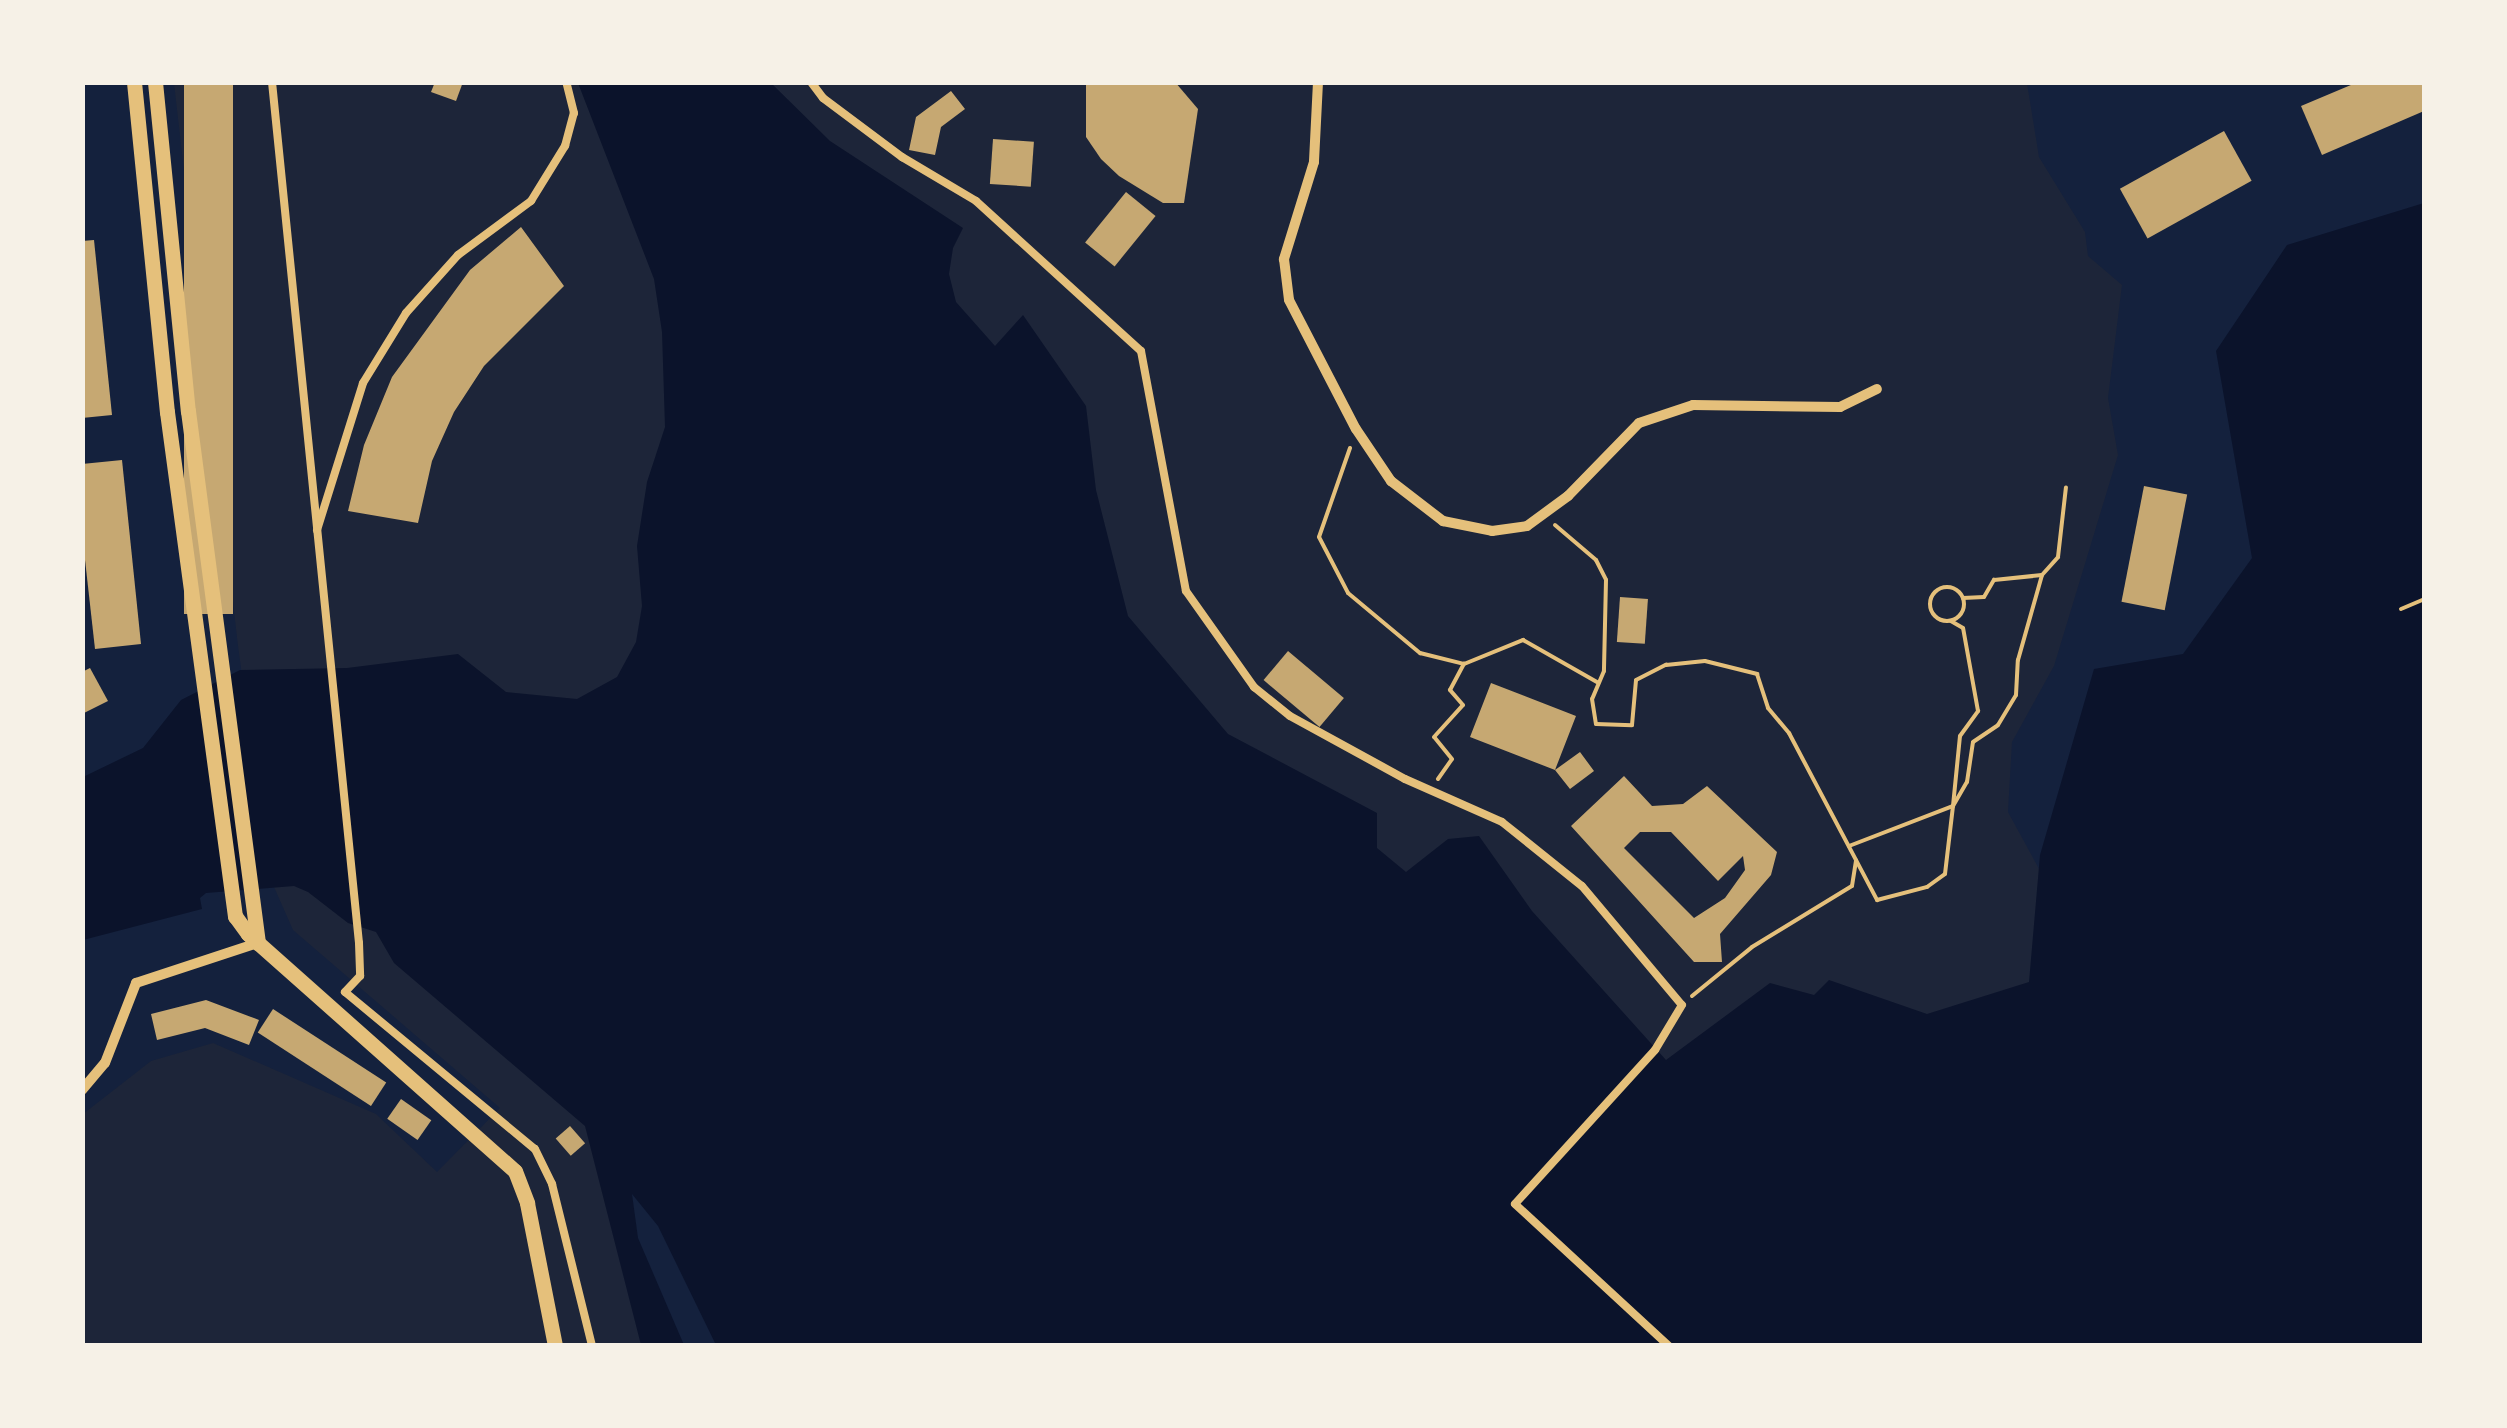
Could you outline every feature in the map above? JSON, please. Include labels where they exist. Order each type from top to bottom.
[{"type":"highway","points":[[134,82],[167,412],[230,896],[241,926],[258,943],[514,1170],[527,1203],[555,1346]]},
{"type":"highway","points":[[154,82],[188,410],[258,943]]},
{"type":"street","points":[[272,82],[358,943],[360,976],[345,992],[535,1149],[552,1184],[592,1346]]},
{"type":"street","points":[[316,534],[363,383],[406,314],[458,255],[531,201],[565,146],[574,113],[566,82]]},
{"type":"street","points":[[811,82],[823,98],[902,158],[976,201],[1141,351],[1166,504],[1186,592],[1254,686],[1290,716],[1430,790],[1502,822],[1582,886],[1682,1005],[1655,1050],[1515,1204],[1669,1346]]},
{"type":"street","points":[[1318,82],[1314,162],[1288,237],[1284,278],[1297,320],[1356,430],[1391,481],[1443,521],[1492,531],[1527,526],[1548,511],[1639,423],[1693,405],[1840,407],[1878,390]]},
{"type":"street","points":[[82,1090],[94,1082],[110,1052],[136,984],[258,943]]},
{"type":"path","points":[[1356,430],[1319,537],[1348,594],[1420,653],[1464,664],[1524,640],[1599,683]]},
{"type":"path","points":[[1849,846],[1953,806],[1967,782],[1973,742],[1998,725],[2016,695],[2018,660],[2042,574],[2058,557],[2066,486]]},
{"type":"path","points":[[1548,511],[1556,527],[1596,560],[1606,580],[1604,672],[1592,698],[1596,724],[1632,724],[1636,680],[1666,665],[1705,661],[1757,674],[1768,708],[1788,733],[1878,900],[1927,887],[1944,874],[1960,736],[1978,712],[1963,628],[1932,613],[1931,597],[1938,589],[1950,587],[1963,598],[1984,597],[1994,580],[2042,574]]},
{"type":"path","points":[[1951,621],[1961,615],[1963,598]]},
{"type":"path","points":[[2402,609],[2424,599]]},
{"type":"path","points":[[1430,790],[1452,759],[1434,736],[1463,706],[1450,690],[1464,664]]},
{"type":"path","points":[[1682,1005],[1752,947],[1852,886],[1856,860]]},
{"type":"shaded area","points":[[174,83],[2027,83],[2039,157],[2085,232],[2088,256],[2122,285],[2108,398],[2118,455],[2054,666],[2012,742],[2008,812],[2299,1345],[83,1346],[83,1114],[151,1061],[213,1043],[376,1114],[437,1172],[500,1108],[293,930],[270,878],[238,646]]},
{"type":"shaded area","points":[[578,83],[771,83],[830,141],[963,228],[953,248],[949,274],[956,302],[995,346],[1023,315],[1086,406],[1096,490],[1128,616],[1228,734],[1377,813],[1377,848],[1406,872],[1448,839],[1479,836],[1532,911],[1666,1060],[1770,983],[1814,995],[1829,980],[1927,1014],[2029,982],[2040,855],[2094,669],[2183,654],[2252,558],[2216,351],[2287,245],[2424,203],[2424,1345],[641,1345],[585,1126],[394,963],[376,932],[348,923],[294,886],[206,893],[200,898],[202,909],[83,940],[83,777],[143,748],[181,700],[240,670],[347,668],[458,654],[506,692],[577,699],[617,677],[636,642],[642,606],[637,546],[647,482],[665,427],[662,332],[654,279]]},
{"type":"pier","points":[[632,1194],[658,1226],[716,1345],[684,1345],[638,1238]]},
{"type":"building","points":[[184,82],[233,82],[233,614],[184,614]]},
{"type":"building","points":[[435,82],[463,82],[456,101],[431,92]]},
{"type":"building","points":[[1086,82],[1175,82],[1198,109],[1184,203],[1163,203],[1119,176],[1101,159],[1086,137]]},
{"type":"building","points":[[2358,82],[2424,82],[2424,111],[2322,155],[2301,106]]},
{"type":"building","points":[[951,91],[965,109],[941,127],[935,155],[909,150],[916,117]]},
{"type":"building","points":[[2224,131],[2252,181],[2148,239],[2120,189]]},
{"type":"building","points":[[993,139],[1034,142],[1031,187],[990,184]]},
{"type":"building","points":[[1126,192],[1156,216],[1115,266],[1085,243]]},
{"type":"building","points":[[521,227],[564,286],[484,366],[454,412],[432,461],[418,523],[348,511],[364,445],[392,377],[470,270]]},
{"type":"building","points":[[94,240],[112,415],[82,418],[82,241]]},
{"type":"building","points":[[122,460],[141,644],[95,649],[82,533],[82,464]]},
{"type":"building","points":[[2144,486],[2187,494],[2165,610],[2121,602]]},
{"type":"building","points":[[1620,597],[1648,599],[1645,644],[1617,642]]},
{"type":"building","points":[[1288,651],[1344,698],[1319,727],[1264,680]]},
{"type":"building","points":[[90,668],[108,701],[82,714],[82,672]]},
{"type":"building","points":[[1491,683],[1576,716],[1555,770],[1470,737]]},
{"type":"building","points":[[1580,752],[1594,771],[1570,789],[1555,770]]},
{"type":"building","points":[[1624,776],[1652,806],[1683,804],[1707,786],[1777,852],[1771,875],[1720,934],[1722,962],[1694,962],[1571,826]],"holes":[[[1640,832],[1671,832],[1718,881],[1743,856],[1745,870],[1725,898],[1694,918],[1624,848]]]},
{"type":"building","points":[[206,1000],[259,1020],[249,1045],[205,1028],[157,1040],[151,1014]]},
{"type":"building","points":[[273,1009],[386,1083],[371,1106],[258,1032]]},
{"type":"building","points":[[401,1099],[431,1120],[418,1140],[387,1119]]},
{"type":"building","points":[[570,1126],[585,1143],[571,1156],[556,1138]]}]
